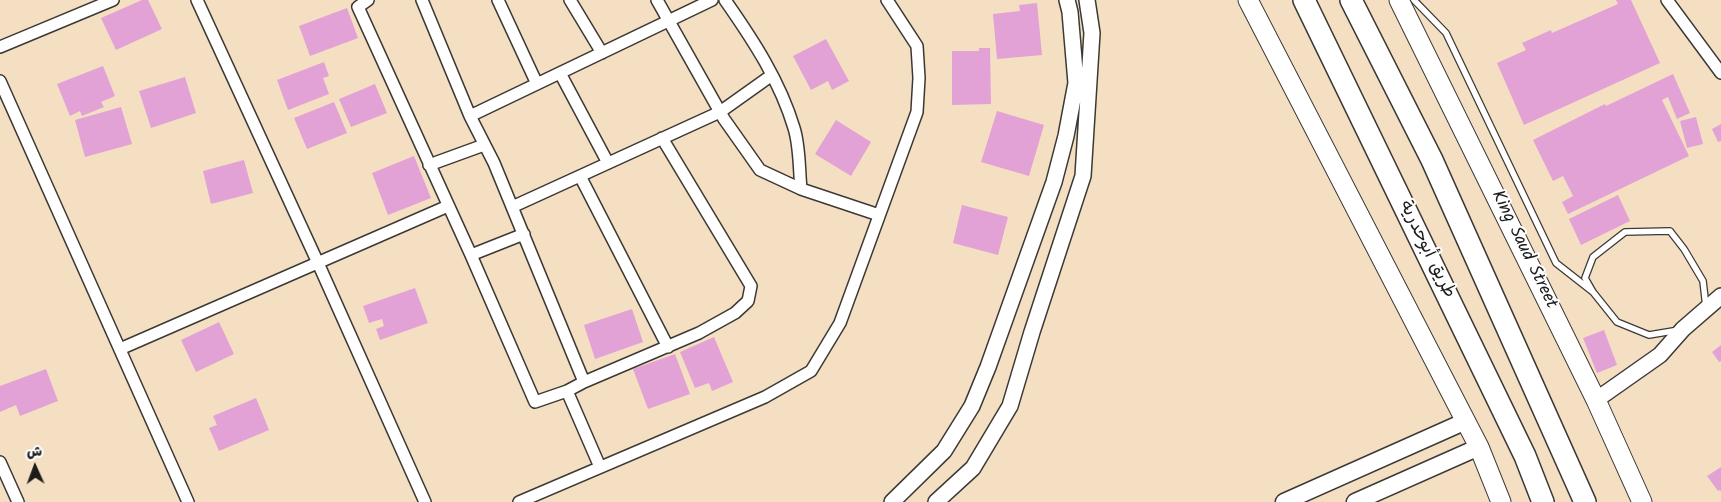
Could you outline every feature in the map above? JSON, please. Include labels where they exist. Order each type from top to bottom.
[{"type":"highway","name":"طريق أبوحدرية","points":[[1304,0],[1521,447],[1543,502]]},
{"type":"highway","points":[[1351,0],[1432,160],[1585,502]]},
{"type":"main road","points":[[1248,0],[1479,446],[1501,502]]},
{"type":"main road","name":"King Saud Street","points":[[1399,0],[1596,400],[1642,502]]},
{"type":"main road","points":[[1284,502],[1466,421]]},
{"type":"main road","points":[[1354,502],[1479,446]]},
{"type":"street","points":[[0,47],[113,0]]},
{"type":"street","points":[[197,0],[318,262],[425,502]]},
{"type":"street","points":[[368,0],[358,7],[471,255],[535,402],[567,392],[584,382],[699,333],[735,313],[748,301],[750,286],[662,138]]},
{"type":"street","points":[[422,0],[470,116],[524,234],[584,382]]},
{"type":"street","points":[[498,0],[537,84]]},
{"type":"street","points":[[570,0],[602,53]]},
{"type":"street","points":[[658,0],[720,112],[760,170],[800,189],[879,216]]},
{"type":"street","points":[[470,116],[712,0]]},
{"type":"street","points":[[725,0],[750,36],[772,75],[794,130],[800,189]]},
{"type":"street","points":[[519,502],[765,397],[811,370],[840,323],[917,112],[919,78],[916,46],[886,0]]},
{"type":"street","points":[[892,502],[944,451],[972,406],[988,367],[1054,182],[1066,136],[1076,83],[1070,12],[1067,0]]},
{"type":"street","points":[[936,502],[973,468],[1010,406],[1083,176],[1092,33],[1087,0]]},
{"type":"street","points":[[1667,0],[1721,73]]},
{"type":"street","points":[[560,72],[608,164]]},
{"type":"street","points":[[512,207],[720,112],[772,75]]},
{"type":"street","points":[[0,81],[188,502]]},
{"type":"street","points":[[430,165],[484,145]]},
{"type":"street","points":[[580,176],[668,347]]},
{"type":"street","points":[[120,349],[448,206]]},
{"type":"street","points":[[471,255],[524,234]]},
{"type":"street","points":[[1596,400],[1660,355],[1683,329],[1721,296]]},
{"type":"street","points":[[567,392],[600,467]]},
{"type":"street","points":[[0,462],[18,502]]},
{"type":"lane","points":[[1414,0],[1446,33],[1556,262],[1593,292]]},
{"type":"lane","points":[[1683,329],[1649,334],[1617,322],[1593,292],[1585,278],[1593,257],[1625,232],[1670,231],[1684,248],[1703,281],[1707,309]]},
{"type":"building","points":[[142,0],[148,0],[162,29],[116,50],[101,18]]},
{"type":"building","points":[[1616,0],[1631,0],[1660,63],[1524,125],[1497,63],[1526,50],[1522,43],[1551,30],[1552,33],[1618,4]]},
{"type":"building","points":[[1037,3],[1042,55],[997,59],[993,14],[1020,11],[1019,5]]},
{"type":"building","points":[[347,8],[358,38],[310,56],[299,26]]},
{"type":"building","points":[[826,39],[849,81],[832,90],[828,81],[811,90],[793,56]]},
{"type":"building","points":[[979,48],[990,48],[991,104],[952,105],[952,51],[979,51]]},
{"type":"building","points":[[324,62],[329,76],[323,78],[329,94],[288,110],[277,80]]},
{"type":"building","points":[[103,66],[115,96],[101,102],[104,107],[82,116],[80,111],[70,116],[57,84]]},
{"type":"building","points":[[1673,74],[1690,113],[1677,119],[1668,97],[1662,100],[1689,156],[1568,214],[1562,202],[1573,196],[1563,176],[1553,181],[1533,140],[1605,104],[1606,106]]},
{"type":"building","points":[[185,77],[196,113],[151,128],[139,91]]},
{"type":"building","points":[[375,84],[387,113],[351,127],[339,99]]},
{"type":"building","points":[[334,102],[347,133],[307,149],[294,118]]},
{"type":"building","points":[[121,107],[132,144],[85,157],[75,120]]},
{"type":"building","points":[[997,111],[1044,125],[1029,176],[981,162]]},
{"type":"building","points":[[1696,117],[1703,144],[1687,148],[1680,121]]},
{"type":"building","points":[[836,120],[871,142],[851,176],[815,154]]},
{"type":"building","points":[[1721,124],[1721,141],[1718,142],[1712,129]]},
{"type":"building","points":[[414,156],[431,198],[388,215],[372,173]]},
{"type":"building","points":[[244,160],[253,193],[211,204],[203,171]]},
{"type":"building","points":[[1618,195],[1630,221],[1581,245],[1569,219]]},
{"type":"building","points":[[962,205],[1008,217],[998,255],[953,243]]},
{"type":"building","points":[[415,288],[428,323],[380,340],[376,329],[384,326],[382,319],[369,323],[363,306]]},
{"type":"building","points":[[632,309],[643,342],[595,359],[584,325]]},
{"type":"building","points":[[219,322],[234,354],[196,372],[181,340]]},
{"type":"building","points":[[1604,330],[1617,365],[1597,373],[1583,338]]},
{"type":"building","points":[[714,337],[733,382],[712,391],[709,383],[695,388],[680,352]]},
{"type":"building","points":[[1721,345],[1721,361],[1719,362],[1712,352]]},
{"type":"building","points":[[675,354],[690,394],[648,409],[633,369]]},
{"type":"building","points":[[46,369],[58,401],[20,416],[16,405],[0,412],[0,386]]},
{"type":"building","points":[[256,398],[269,430],[219,451],[209,428],[217,425],[213,416]]},
{"type":"building","points":[[1721,467],[1721,492],[1720,490],[1718,491],[1707,476]]}]
